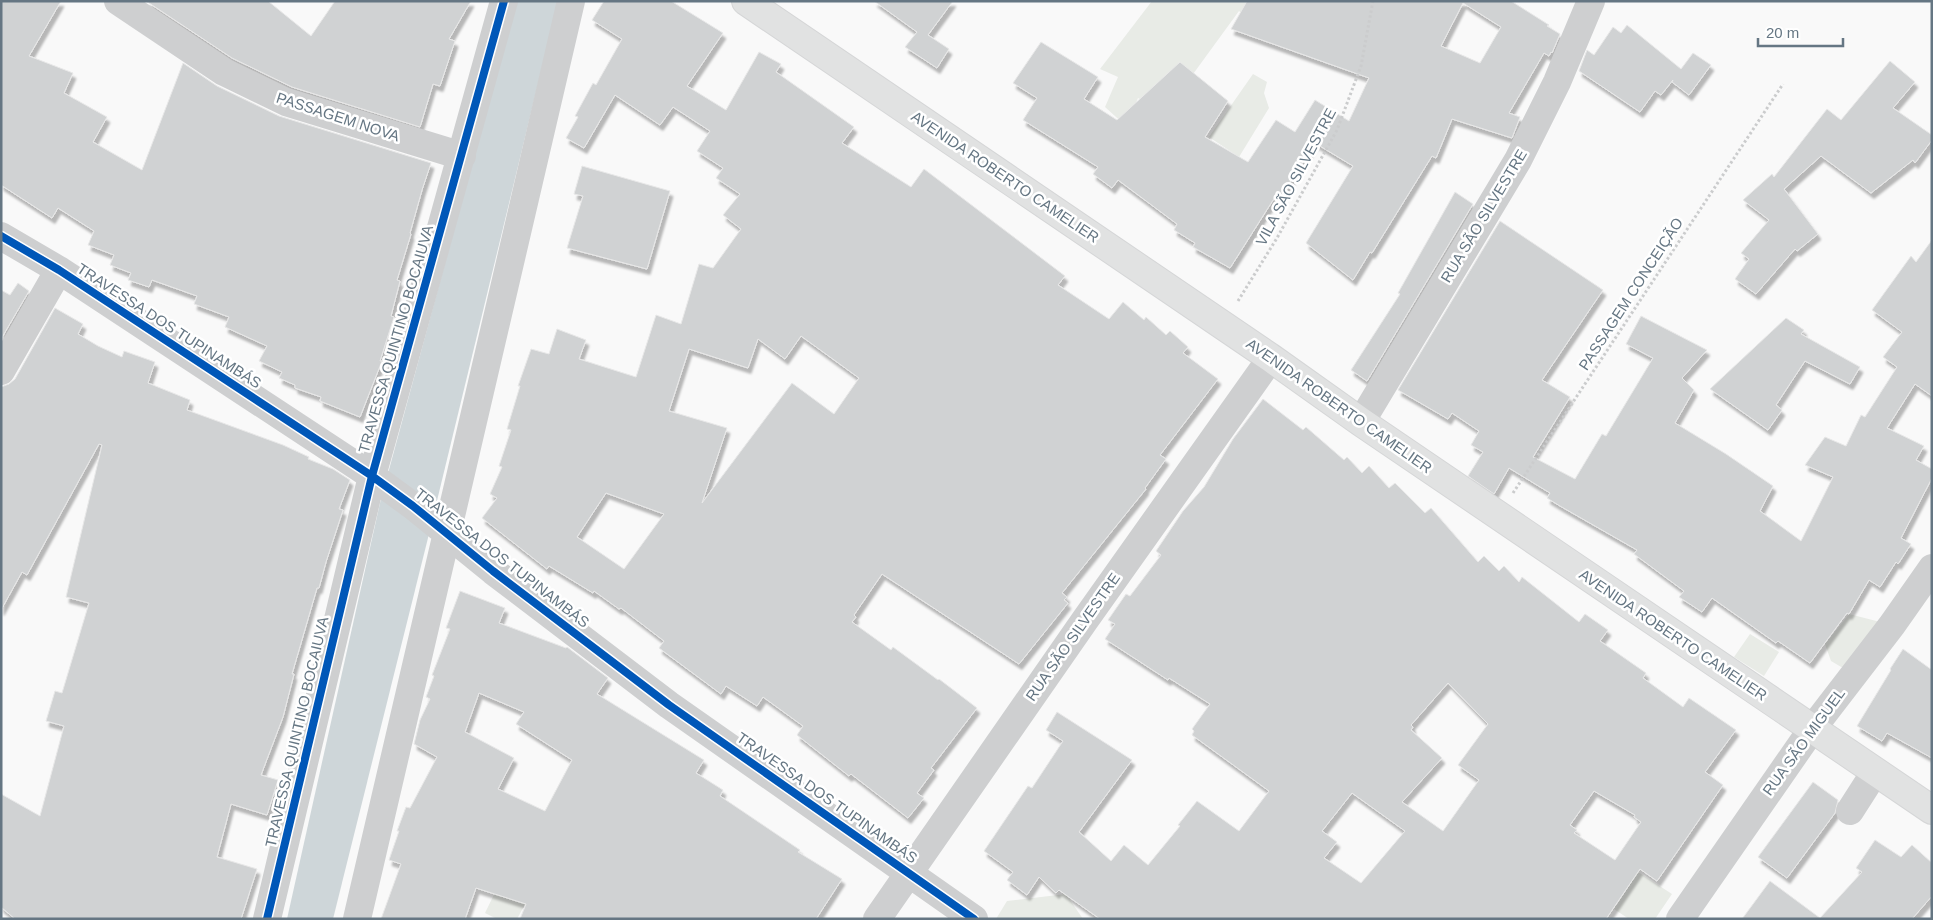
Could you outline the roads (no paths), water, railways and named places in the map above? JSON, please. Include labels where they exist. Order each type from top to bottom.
[{"type":"main road","name":"AVENIDA ROBERTO CAMELIER","points":[[746,1],[1271,358],[1498,516],[1932,810]]},
{"type":"street","name":"PASSAGEM NOVA","points":[[118,1],[224,72],[286,102],[462,156]]},
{"type":"street","name":"TRAVESSA QUINTINO BOCAIUVA","points":[[267,919],[372,476],[504,1]]},
{"type":"street","points":[[357,919],[571,1]]},
{"type":"street","name":"RUA SÃO SILVESTRE","points":[[1361,422],[1518,160],[1557,82],[1591,1]]},
{"type":"street","name":"TRAVESSA DOS TUPINAMBÁS","points":[[1,236],[59,270],[372,476],[669,705],[974,919]]},
{"type":"street","points":[[1,372],[59,270]]},
{"type":"street","name":"RUA SÃO SILVESTRE","points":[[877,919],[1271,358]]},
{"type":"street","name":"RUA SÃO MIGUEL","points":[[1680,919],[1812,729],[1892,625],[1932,568]]},
{"type":"street","points":[[1850,811],[1876,772]]}]
